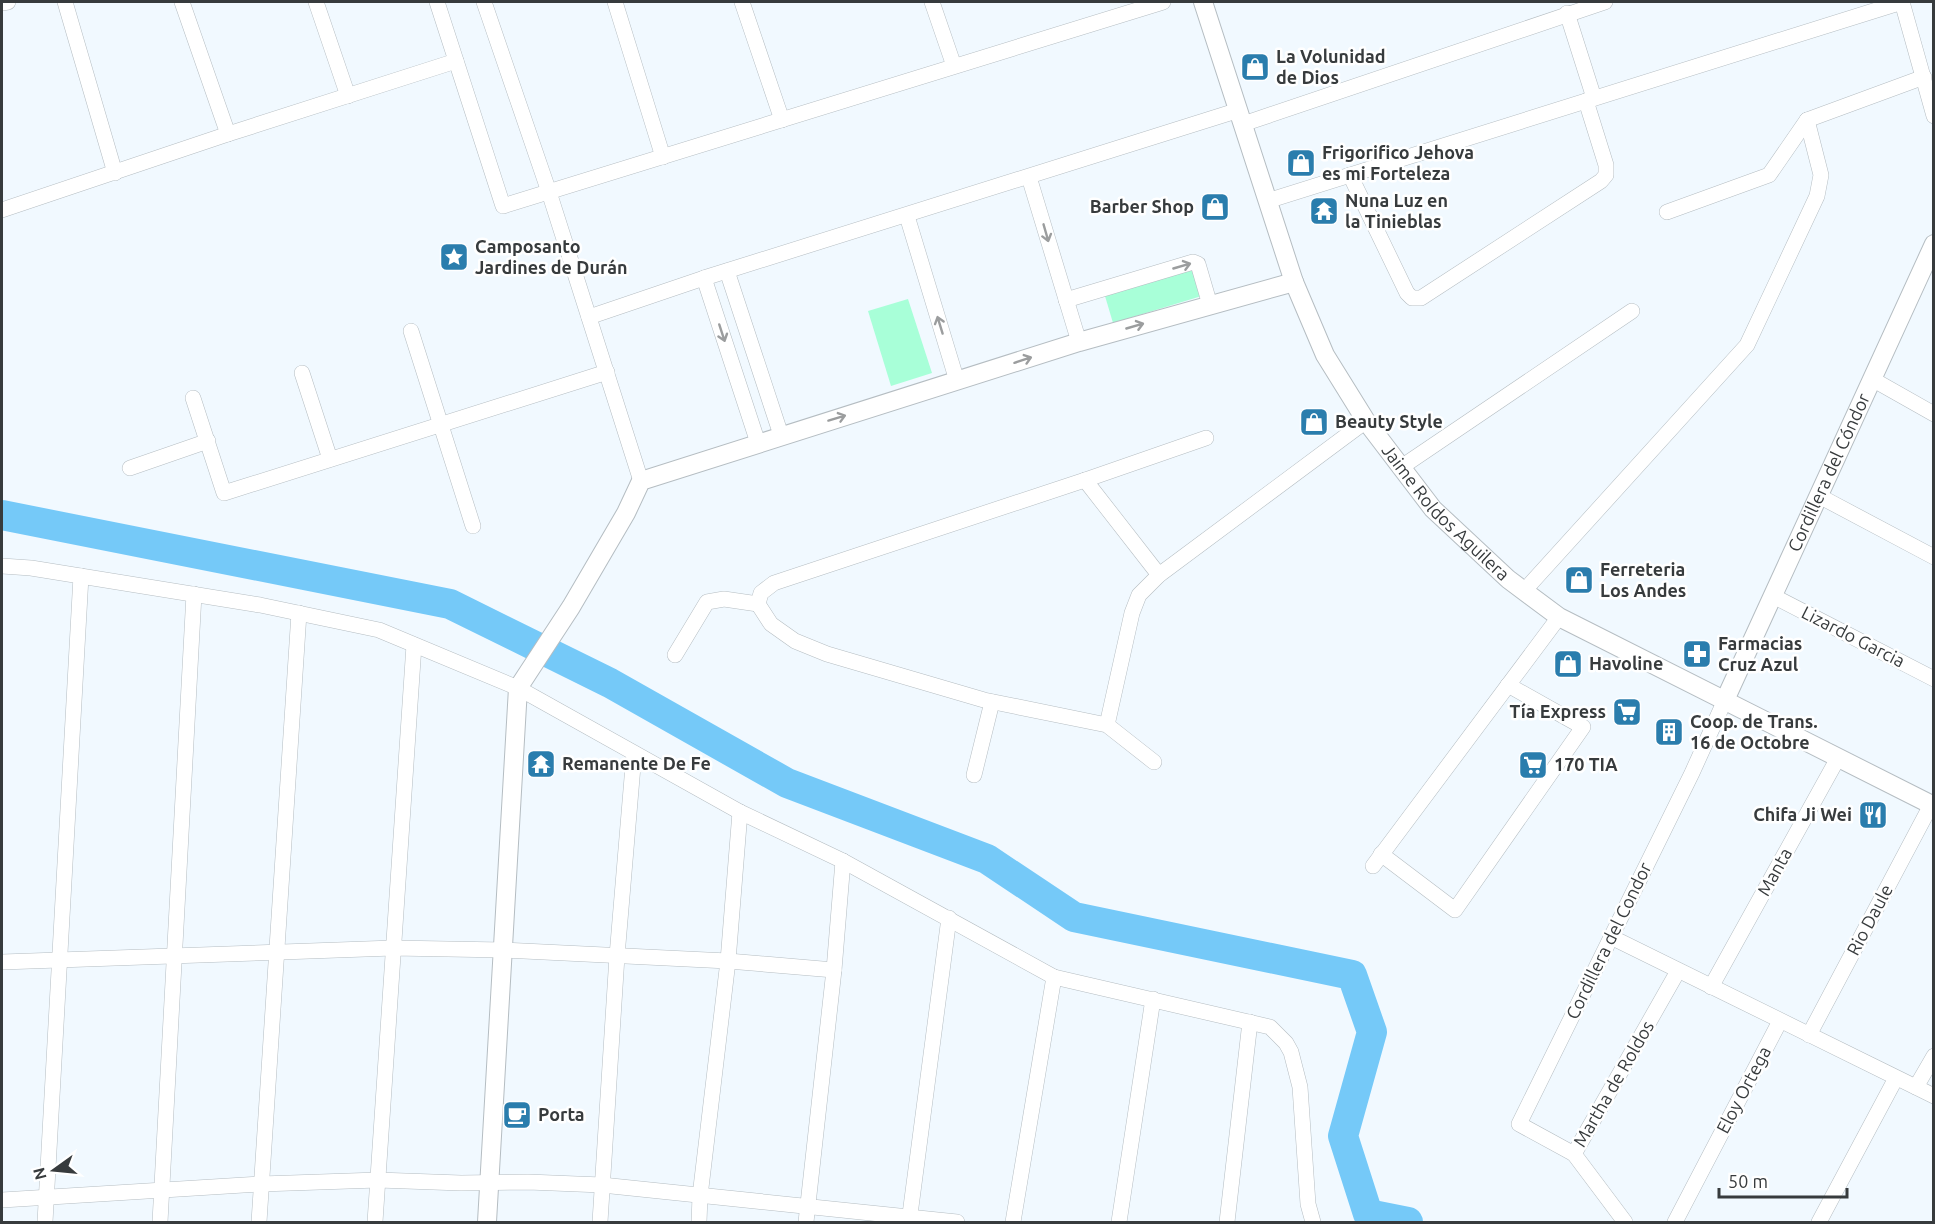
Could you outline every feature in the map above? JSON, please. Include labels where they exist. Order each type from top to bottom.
[{"type":"street","points":[[2,3],[8,2]]},
{"type":"street","points":[[65,2],[115,173]]},
{"type":"street","points":[[182,2],[228,134]]},
{"type":"street","points":[[316,2],[348,96]]},
{"type":"street","points":[[437,2],[503,206],[1163,2]]},
{"type":"street","points":[[484,2],[549,192],[641,481],[627,513],[571,607],[520,683],[487,1222]]},
{"type":"street","points":[[615,2],[663,157]]},
{"type":"street","points":[[742,2],[782,120]]},
{"type":"street","points":[[932,2],[954,66]]},
{"type":"street","name":"Jaime Roldos Aguilera","points":[[1203,2],[1294,282],[1325,355],[1365,421],[1433,509],[1524,591],[1559,617],[1932,806]]},
{"type":"street","points":[[589,316],[1029,177],[1241,117],[1605,2]]},
{"type":"street","points":[[1267,201],[1902,2],[1934,116]]},
{"type":"street","points":[[1350,175],[1407,293],[1416,300],[1601,181],[1606,175],[1606,165],[1567,13]]},
{"type":"street","points":[[2,210],[456,61]]},
{"type":"street","points":[[1667,212],[1769,175],[1807,120],[1923,77]]},
{"type":"street","points":[[1524,591],[1747,345],[1817,196],[1821,175],[1807,120]]},
{"type":"street","points":[[1029,177],[1079,342]]},
{"type":"street","points":[[906,216],[957,381]]},
{"type":"street","name":"Cordillera del Cóndor","points":[[1725,700],[1872,379],[1928,273],[1934,244]]},
{"type":"street","points":[[1066,300],[1193,262],[1198,264],[1210,305]]},
{"type":"street","points":[[727,271],[781,435]]},
{"type":"street","points":[[704,278],[758,442]]},
{"type":"street","points":[[641,481],[1079,342],[1294,282]]},
{"type":"street","points":[[1400,468],[1632,311]]},
{"type":"street","points":[[411,331],[472,526]]},
{"type":"street","points":[[194,398],[225,493],[607,372]]},
{"type":"street","points":[[302,373],[330,459]]},
{"type":"street","points":[[1872,379],[1934,414]]},
{"type":"street","points":[[1107,724],[1131,613],[1139,595],[1159,575],[1365,421]]},
{"type":"street","points":[[1154,762],[1107,724],[992,702],[827,654],[795,641],[771,624],[758,604],[761,593],[774,583],[1206,438]]},
{"type":"street","points":[[130,468],[208,441]]},
{"type":"street","points":[[1085,480],[1159,575]]},
{"type":"street","points":[[1819,496],[1934,557]]},
{"type":"street","points":[[2,566],[31,568],[194,594],[379,630],[520,683],[634,754],[740,812],[843,861],[1054,977],[1270,1027],[1286,1043],[1294,1061],[1300,1087],[1308,1204],[1313,1222]]},
{"type":"street","points":[[45,1222],[81,576]]},
{"type":"street","points":[[160,1222],[194,594]]},
{"type":"street","name":"Lizardo Garcia","points":[[1773,596],[1934,679]]},
{"type":"street","points":[[675,655],[706,602],[724,599],[758,604]]},
{"type":"street","points":[[259,1222],[299,613]]},
{"type":"street","points":[[1508,685],[1583,727],[1455,909],[1377,860],[1508,685],[1559,617]]},
{"type":"street","points":[[375,1222],[414,645]]},
{"type":"street","name":"Cordillera del Condor","points":[[1574,1154],[1519,1124],[1692,773],[1725,700]]},
{"type":"street","points":[[974,775],[992,702]]},
{"type":"street","points":[[600,1222],[617,956],[634,754]]},
{"type":"street","name":"Manta","points":[[1711,987],[1838,758]]},
{"type":"street","name":"Rio Daule","points":[[1809,1035],[1932,806]]},
{"type":"street","points":[[699,1222],[700,1196],[728,961],[740,812]]},
{"type":"street","points":[[806,1222],[834,970],[843,861]]},
{"type":"street","points":[[909,1220],[949,918]]},
{"type":"street","points":[[1611,937],[1934,1096]]},
{"type":"street","points":[[2,962],[393,948],[504,950],[728,961],[834,970]]},
{"type":"street","name":"Martha de Roldos","points":[[1625,1222],[1574,1154],[1678,970]]},
{"type":"street","points":[[1013,1222],[1054,977]]},
{"type":"street","points":[[1119,1222],[1153,999]]},
{"type":"street","name":"Eloy Ortega","points":[[1675,1222],[1780,1021]]},
{"type":"street","points":[[1227,1222],[1250,1022]]},
{"type":"street","points":[[1916,1087],[1934,1056]]},
{"type":"street","points":[[1819,1222],[1896,1078]]},
{"type":"street","points":[[2,1200],[261,1184],[378,1180],[461,1183],[489,1181],[602,1185],[807,1206],[909,1220],[957,1222]]},
{"type":"green space","points":[[1196,268],[1205,295],[1113,323],[1105,296]]},
{"type":"green space","points":[[908,299],[932,373],[891,386],[868,311]]},
{"type":"waterway","points":[[2,515],[450,604],[610,683],[787,783],[987,859],[1074,917],[1352,975],[1372,1032],[1343,1136],[1368,1214],[1408,1222]]},
{"type":"place","name":"La Volunidad de Dios","points":[[1255,67]]},
{"type":"place","name":"Frigorifico Jehova es mi Forteleza","points":[[1301,163]]},
{"type":"place","name":"Barber Shop","points":[[1215,207]]},
{"type":"place","name":"Nuna Luz en la Tinieblas","points":[[1324,211]]},
{"type":"place","name":"Camposanto Jardines de Durán","points":[[454,257]]},
{"type":"place","name":"Beauty Style","points":[[1314,422]]},
{"type":"place","name":"Ferreteria Los Andes","points":[[1579,580]]},
{"type":"place","name":"Farmacias Cruz Azul","points":[[1697,654]]},
{"type":"place","name":"Havoline","points":[[1568,664]]},
{"type":"place","name":"Tía Express","points":[[1627,712]]},
{"type":"place","name":"Coop. de Trans. 16 de Octobre","points":[[1669,732]]},
{"type":"place","name":"Remanente De Fe","points":[[541,764]]},
{"type":"place","name":"170 TIA","points":[[1533,765]]},
{"type":"place","name":"Chifa Ji Wei","points":[[1873,815]]},
{"type":"place","name":"Porta","points":[[517,1115]]}]
